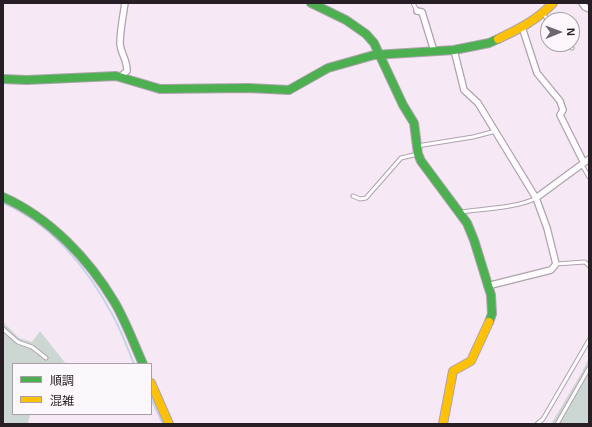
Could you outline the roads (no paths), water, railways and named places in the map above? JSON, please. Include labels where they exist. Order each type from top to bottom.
[{"type":"street","points":[[121,76],[127,71],[127,63],[120,45],[125,3]]},
{"type":"street","points":[[311,3],[356,26],[374,43],[403,105],[414,122],[421,160],[460,212],[471,230],[490,295],[492,314],[471,361],[453,371],[443,424]]},
{"type":"street","points":[[549,12],[554,3]]},
{"type":"street","points":[[582,3],[585,7],[589,8]]},
{"type":"street","points":[[417,11],[422,12],[434,51]]},
{"type":"street","points":[[3,79],[121,76],[160,89],[248,88],[289,90],[328,68],[374,55],[454,50],[489,43],[540,20]]},
{"type":"street","points":[[522,27],[537,73],[560,101],[563,110],[560,115],[585,162],[536,198]]},
{"type":"street","points":[[454,50],[464,90],[478,103],[536,198],[547,228],[556,264],[551,270],[487,286]]},
{"type":"street","points":[[3,197],[39,217],[86,262],[114,301],[143,363]]},
{"type":"street","points":[[152,386],[169,424]]},
{"type":"lane","points":[[413,3],[417,11]]},
{"type":"lane","points":[[352,196],[364,199],[401,158],[418,150],[496,131]]},
{"type":"lane","points":[[585,162],[589,177]]},
{"type":"lane","points":[[460,212],[522,203],[536,198]]},
{"type":"lane","points":[[556,264],[585,262],[589,266]]},
{"type":"lane","points":[[3,329],[18,342],[32,347],[46,358]]},
{"type":"lane","points":[[537,424],[543,419],[589,340]]},
{"type":"lane","points":[[557,424],[589,368]]},
{"type":"waterway","points":[[3,203],[37,222],[80,264],[92,280],[112,314],[134,363]]},
{"type":"waterway","points":[[152,401],[163,424]]}]
